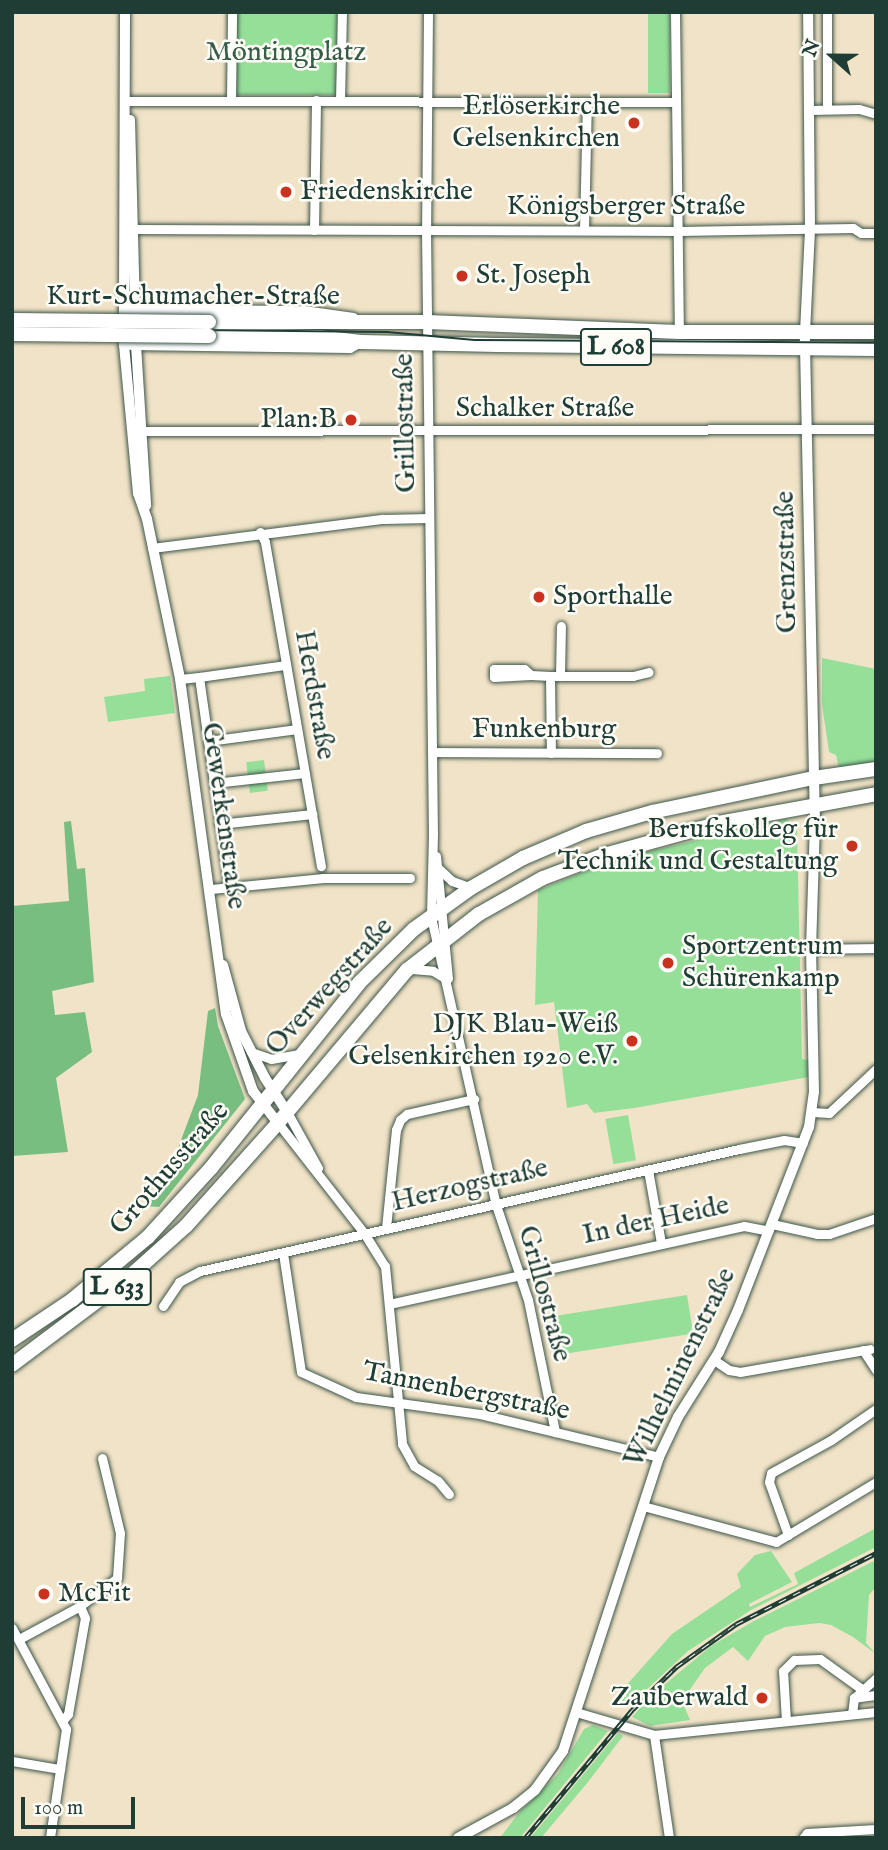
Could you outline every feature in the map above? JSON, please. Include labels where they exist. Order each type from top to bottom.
[{"type":"main road","name":"Kurt-Schumacher-Straße","points":[[12,320],[209,329],[361,342],[876,349]]},
{"type":"main road","name":"Kurt-Schumacher-Straße","points":[[12,334],[374,323],[679,332],[876,332]]},
{"type":"main road","name":"Overwegstraße","points":[[261,1102],[359,983],[414,929],[471,888],[523,858],[586,831],[652,812],[814,778],[876,769]]},
{"type":"main road","name":"Overwegstraße","points":[[283,1118],[407,970],[478,914],[555,873],[686,831],[815,803],[876,794]]},
{"type":"main road","name":"Grothusstraße","points":[[12,1340],[72,1300],[148,1237],[211,1168],[261,1102]]},
{"type":"main road","name":"Grothusstraße","points":[[12,1365],[85,1313],[145,1264],[186,1226],[283,1118]]},
{"type":"street","points":[[125,12],[127,101],[132,135],[123,309],[124,345],[135,431]]},
{"type":"street","points":[[231,100],[232,12]]},
{"type":"street","points":[[340,100],[342,12]]},
{"type":"street","name":"Grillostraße","points":[[428,12],[426,323],[433,834],[436,914],[450,1004]]},
{"type":"street","points":[[675,12],[679,332]]},
{"type":"street","name":"Grenzstraße","points":[[808,12],[810,229],[805,350],[815,803],[811,949],[812,1112]]},
{"type":"street","points":[[827,12],[827,108]]},
{"type":"street","points":[[314,230],[316,100]]},
{"type":"street","points":[[127,101],[676,102]]},
{"type":"street","points":[[584,230],[587,102]]},
{"type":"street","points":[[810,110],[859,109],[876,114]]},
{"type":"street","name":"Königsberger Straße","points":[[128,229],[678,231],[853,228],[861,233],[876,233]]},
{"type":"street","points":[[128,229],[136,309],[135,431]]},
{"type":"street","name":"Kurt-Schumacher-Straße","points":[[123,309],[304,311],[334,313],[374,323]]},
{"type":"street","name":"Kurt-Schumacher-Straße","points":[[124,345],[350,348],[361,342]]},
{"type":"street","name":"Schalker Straße","points":[[135,431],[876,429]]},
{"type":"street","name":"Gewerkenstraße","points":[[135,431],[138,493],[147,520],[180,679],[221,959],[241,1031],[272,1090],[283,1118],[385,1266],[396,1400],[406,1455],[449,1494]]},
{"type":"street","points":[[152,548],[260,532],[383,519],[429,518]]},
{"type":"street","name":"Herdstraße","points":[[260,532],[265,542],[321,866]]},
{"type":"street","points":[[551,753],[561,626]]},
{"type":"street","points":[[180,679],[286,666]]},
{"type":"street","points":[[531,676],[633,676],[649,672]]},
{"type":"street","name":"Gewerkenstraße","points":[[199,677],[229,887]]},
{"type":"street","points":[[208,741],[297,729]]},
{"type":"street","name":"Funkenburg","points":[[432,752],[657,754]]},
{"type":"street","points":[[214,783],[304,773]]},
{"type":"street","points":[[219,824],[312,814]]},
{"type":"street","name":"Grillostraße","points":[[433,834],[438,868],[436,914]]},
{"type":"street","points":[[438,868],[453,881],[471,888]]},
{"type":"street","points":[[211,889],[323,878],[410,878]]},
{"type":"street","name":"Grillostraße","points":[[440,943],[443,977],[474,1099],[495,1202],[520,1273],[555,1432]]},
{"type":"street","points":[[811,949],[876,948]]},
{"type":"street","name":"Gewerkenstraße","points":[[221,959],[220,979],[226,1014],[239,1059],[261,1102],[283,1118],[325,1182]]},
{"type":"street","points":[[407,970],[421,968],[443,977]]},
{"type":"street","points":[[251,1052],[271,1059],[300,1055]]},
{"type":"street","points":[[812,1112],[829,1113],[876,1069]]},
{"type":"street","points":[[386,1228],[394,1142],[400,1121],[407,1114],[474,1099]]},
{"type":"street","name":"Wilhelminenstraße","points":[[458,1838],[513,1808],[536,1790],[557,1763],[659,1457],[738,1311],[803,1143],[812,1112]]},
{"type":"street","name":"Herzogstraße","points":[[163,1306],[174,1287],[188,1276],[495,1202],[784,1140],[803,1143]]},
{"type":"street","points":[[648,1170],[661,1243]]},
{"type":"street","name":"In der Heide","points":[[389,1304],[520,1273],[750,1225],[829,1234],[876,1218]]},
{"type":"street","name":"Tannenbergstraße","points":[[284,1254],[301,1372],[356,1397],[396,1400],[480,1414],[659,1457]]},
{"type":"street","points":[[713,1360],[729,1370],[740,1372],[866,1350],[876,1370]]},
{"type":"street","points":[[788,1535],[769,1482],[771,1473],[831,1440],[876,1409]]},
{"type":"street","points":[[19,1639],[80,1606],[117,1578],[120,1533],[102,1458]]},
{"type":"street","points":[[643,1506],[776,1542],[876,1482]]},
{"type":"street","points":[[64,1720],[68,1714],[85,1618],[80,1606]]},
{"type":"street","points":[[12,1628],[64,1720],[66,1729],[50,1838]]},
{"type":"street","points":[[786,1721],[783,1676],[785,1667],[794,1660],[820,1659],[863,1690]]},
{"type":"street","points":[[852,1714],[855,1698],[876,1678]]},
{"type":"street","points":[[855,1698],[876,1695]]},
{"type":"street","points":[[576,1712],[654,1735],[876,1712]]},
{"type":"street","points":[[654,1735],[669,1838]]},
{"type":"street","points":[[12,1760],[60,1769]]},
{"type":"street","points":[[803,1838],[807,1833],[876,1829]]},
{"type":"green space","name":"Möntingplatz","points":[[236,12],[337,12],[337,95],[236,95]]},
{"type":"green space","points":[[648,12],[670,12],[670,93],[648,93]]},
{"type":"green space","points":[[822,658],[876,669],[876,762],[839,768],[836,755],[829,752],[822,704]]},
{"type":"green space","points":[[170,676],[175,713],[108,722],[104,697],[145,691],[144,679]]},
{"type":"green space","points":[[264,760],[268,791],[250,793],[246,762]]},
{"type":"green space","name":"Sportzentrum Schürenkamp","points":[[786,819],[795,824],[797,830],[802,1059],[809,1060],[809,1077],[634,1108],[594,1113],[587,1104],[567,1108],[554,1002],[535,1005],[538,890],[617,859]]},
{"type":"green space","points":[[71,821],[77,869],[85,868],[94,982],[52,991],[55,1015],[85,1012],[92,1052],[56,1078],[68,1152],[12,1156],[12,906],[69,901],[64,822]]},
{"type":"green space","points":[[215,1008],[218,1026],[245,1099],[159,1207],[146,1206],[175,1156],[198,1095],[208,1011]]},
{"type":"green space","points":[[628,1115],[636,1160],[613,1164],[605,1119]]},
{"type":"green space","points":[[687,1295],[693,1334],[564,1354],[558,1315]]},
{"type":"green space","points":[[876,1528],[876,1547],[751,1610],[688,1651],[629,1706],[619,1700],[623,1689],[672,1634],[741,1587],[737,1574],[755,1555],[771,1551],[792,1582],[749,1604],[750,1607],[798,1584],[794,1573]]},
{"type":"green space","points":[[876,1560],[876,1587],[869,1595],[866,1643],[876,1654],[831,1625],[819,1623],[785,1627],[765,1636],[748,1661],[733,1647],[705,1668],[682,1701],[690,1720],[650,1726],[632,1717],[651,1696],[711,1646],[752,1622]]},
{"type":"green space","points":[[593,1725],[608,1731],[520,1838],[500,1838],[517,1815],[558,1774],[584,1729]]},
{"type":"green space","points":[[618,1733],[623,1736],[588,1782],[541,1838],[530,1838]]},
{"type":"tram line","points":[[12,328],[387,332],[475,340],[876,343]]},
{"type":"railway","points":[[525,1838],[632,1710],[676,1667],[736,1624],[876,1553]]},
{"type":"place","name":"Erlöserkirche Gelsenkirchen","points":[[634,123]]},
{"type":"place","name":"Friedenskirche","points":[[286,192]]},
{"type":"place","name":"St. Joseph","points":[[462,276]]},
{"type":"place","name":"Plan:B","points":[[351,420]]},
{"type":"place","name":"Sporthalle","points":[[539,597]]},
{"type":"place","name":"Berufskolleg für Technik und Gestaltung","points":[[852,846]]},
{"type":"place","name":"Sportzentrum Schürenkamp","points":[[668,963]]},
{"type":"place","name":"DJK Blau-Weiß Gelsenkirchen 1920 e.V.","points":[[632,1041]]},
{"type":"place","name":"McFit","points":[[44,1594]]},
{"type":"place","name":"Zauberwald","points":[[762,1698]]}]
